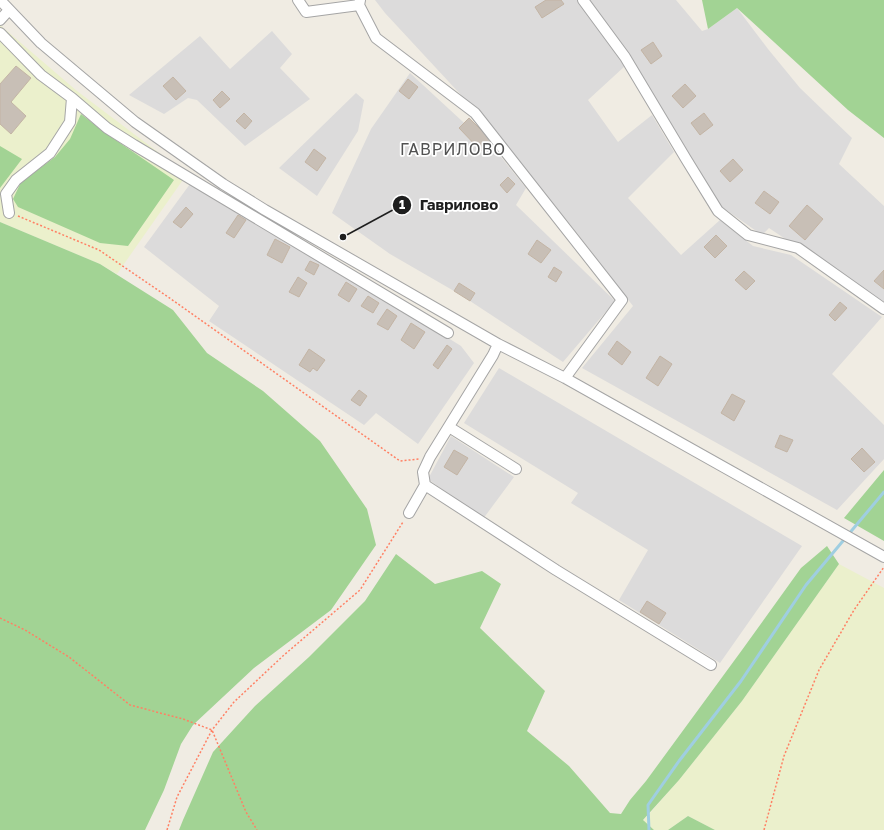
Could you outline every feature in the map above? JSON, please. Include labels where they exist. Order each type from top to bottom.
[{"type":"street","points":[[0,0],[41,43],[135,122],[223,184],[265,210],[498,344],[565,378],[884,557]]},
{"type":"street","points":[[298,0],[306,12],[360,3],[376,38],[476,113],[622,300],[565,378]]},
{"type":"street","points":[[583,0],[625,57],[718,211],[748,235],[798,248],[884,309]]},
{"type":"street","points":[[0,20],[9,10]]},
{"type":"street","points":[[0,33],[41,75],[108,128],[134,146],[448,333]]},
{"type":"street","points":[[9,213],[6,194],[16,180],[50,153],[70,122],[72,98]]},
{"type":"street","points":[[409,513],[425,485],[423,472],[430,457],[493,355],[498,344]]},
{"type":"street","points":[[449,426],[516,468]]},
{"type":"street","points":[[425,485],[556,570],[711,665]]},
{"type":"path","points":[[9,213],[99,250],[171,299],[400,461],[430,457]]},
{"type":"path","points":[[168,830],[177,797],[212,730],[234,702],[284,655],[360,590],[409,513]]},
{"type":"path","points":[[764,830],[784,756],[819,670],[854,610],[884,567]]},
{"type":"path","points":[[0,618],[25,630],[69,657],[130,705],[183,719],[212,730],[246,812],[257,830]]},
{"type":"shaded area","points":[[375,0],[578,0],[625,66],[588,100],[618,142],[652,115],[674,152],[628,198],[681,255],[720,220],[753,246],[791,255],[882,317],[832,374],[884,425],[884,459],[837,510],[582,368],[633,306],[573,228],[487,123],[385,13]]},
{"type":"shaded area","points":[[588,0],[676,0],[702,31],[708,29],[737,8],[800,88],[852,138],[839,164],[884,206],[884,305],[769,228],[762,235],[722,207]]},
{"type":"shaded area","points":[[272,31],[292,54],[280,68],[310,99],[245,146],[197,100],[188,98],[164,114],[129,95],[200,36],[230,69]]},
{"type":"shaded area","points":[[410,73],[501,157],[526,188],[516,205],[615,301],[563,362],[470,301],[475,292],[459,283],[454,291],[390,254],[332,213],[371,129]]},
{"type":"shaded area","points":[[356,93],[364,100],[358,131],[317,196],[279,168]]},
{"type":"shaded area","points":[[190,184],[340,271],[461,346],[474,363],[418,444],[376,413],[364,425],[209,321],[219,306],[144,247]]},
{"type":"shaded area","points":[[499,368],[802,546],[720,663],[619,600],[648,550],[571,503],[578,493],[464,423]]},
{"type":"shaded area","points":[[451,436],[514,477],[483,519],[428,479]]},
{"type":"green space","points":[[702,0],[884,0],[884,138],[848,110],[737,8],[708,29]]},
{"type":"green space","points":[[0,25],[77,91],[187,174],[117,274],[100,264],[0,222]]},
{"type":"green space","points":[[81,114],[104,132],[174,180],[128,246],[100,243],[18,207],[13,199],[21,182],[55,157],[70,139]]},
{"type":"green space","points":[[0,146],[22,159],[0,188]]},
{"type":"green space","points":[[0,222],[100,264],[173,310],[207,353],[263,391],[320,441],[367,509],[376,545],[331,610],[254,668],[193,725],[181,744],[164,790],[145,830],[0,830]]},
{"type":"green space","points":[[884,470],[884,541],[844,518]]},
{"type":"green space","points":[[827,546],[839,564],[742,701],[679,780],[643,820],[654,830],[179,830],[213,752],[255,706],[309,657],[365,601],[396,554],[435,584],[482,571],[501,584],[480,628],[545,691],[527,731],[569,766],[610,813],[621,814],[801,568]]},
{"type":"green space","points":[[839,564],[884,588],[884,830],[715,830],[688,816],[668,830],[654,830],[643,821],[679,780],[742,701]]},
{"type":"green space","points":[[688,816],[715,830],[668,830]]},
{"type":"building","points":[[546,0],[561,0],[564,4],[542,18],[535,7]]},
{"type":"building","points":[[653,42],[662,56],[651,64],[641,50]]},
{"type":"building","points":[[16,66],[31,78],[11,102],[26,116],[11,134],[0,124],[0,84]]},
{"type":"building","points":[[173,77],[186,91],[176,100],[163,86]]},
{"type":"building","points":[[408,79],[418,87],[409,99],[399,91]]},
{"type":"building","points":[[685,84],[696,96],[683,108],[672,96]]},
{"type":"building","points":[[222,91],[230,99],[220,108],[213,100]]},
{"type":"building","points":[[244,113],[252,121],[245,129],[236,121]]},
{"type":"building","points":[[704,113],[713,125],[700,135],[691,123]]},
{"type":"building","points":[[469,118],[491,140],[481,151],[459,128]]},
{"type":"building","points":[[314,149],[326,158],[317,171],[305,162]]},
{"type":"building","points":[[733,159],[743,170],[730,182],[720,171]]},
{"type":"building","points":[[508,177],[515,184],[507,193],[500,185]]},
{"type":"building","points":[[764,191],[779,202],[770,214],[755,203]]},
{"type":"building","points":[[807,205],[823,219],[805,240],[789,226]]},
{"type":"building","points":[[186,207],[193,214],[181,228],[173,222]]},
{"type":"building","points":[[238,215],[246,220],[234,238],[226,233]]},
{"type":"building","points":[[716,235],[727,246],[715,258],[704,247]]},
{"type":"building","points":[[275,239],[290,247],[282,263],[267,255]]},
{"type":"building","points":[[537,240],[551,250],[541,263],[528,254]]},
{"type":"building","points":[[310,261],[319,265],[314,275],[305,270]]},
{"type":"building","points":[[554,267],[562,272],[556,282],[548,277]]},
{"type":"building","points":[[884,270],[884,289],[874,281]]},
{"type":"building","points":[[744,271],[755,281],[746,290],[735,280]]},
{"type":"building","points":[[298,277],[307,283],[299,297],[289,292]]},
{"type":"building","points":[[346,282],[357,289],[349,302],[338,295]]},
{"type":"building","points":[[459,283],[475,293],[470,301],[454,291]]},
{"type":"building","points":[[368,296],[379,303],[373,313],[361,306]]},
{"type":"building","points":[[840,302],[847,308],[835,321],[829,315]]},
{"type":"building","points":[[387,309],[397,316],[388,330],[377,324]]},
{"type":"building","points":[[411,323],[425,332],[414,349],[401,340]]},
{"type":"building","points":[[617,341],[631,352],[622,365],[608,354]]},
{"type":"building","points":[[447,345],[452,349],[438,369],[433,365]]},
{"type":"building","points":[[309,349],[325,360],[317,371],[313,368],[310,372],[299,365]]},
{"type":"building","points":[[660,356],[672,364],[658,386],[646,378]]},
{"type":"building","points":[[359,390],[367,396],[360,406],[351,400]]},
{"type":"building","points":[[732,394],[745,401],[734,421],[721,413]]},
{"type":"building","points":[[780,435],[793,440],[787,452],[775,447]]},
{"type":"building","points":[[862,448],[875,462],[864,472],[851,459]]},
{"type":"building","points":[[454,450],[468,458],[457,475],[444,467]]},
{"type":"building","points":[[647,601],[666,613],[659,624],[640,612]]},
{"type":"waterway","points":[[649,830],[648,805],[679,761],[741,681],[806,585],[884,492]]},
{"type":"place","name":"Гаврилово","points":[[343,237]]},
{"type":"district","name":"ГАВРИЛОВО","points":[[453,149]]}]
